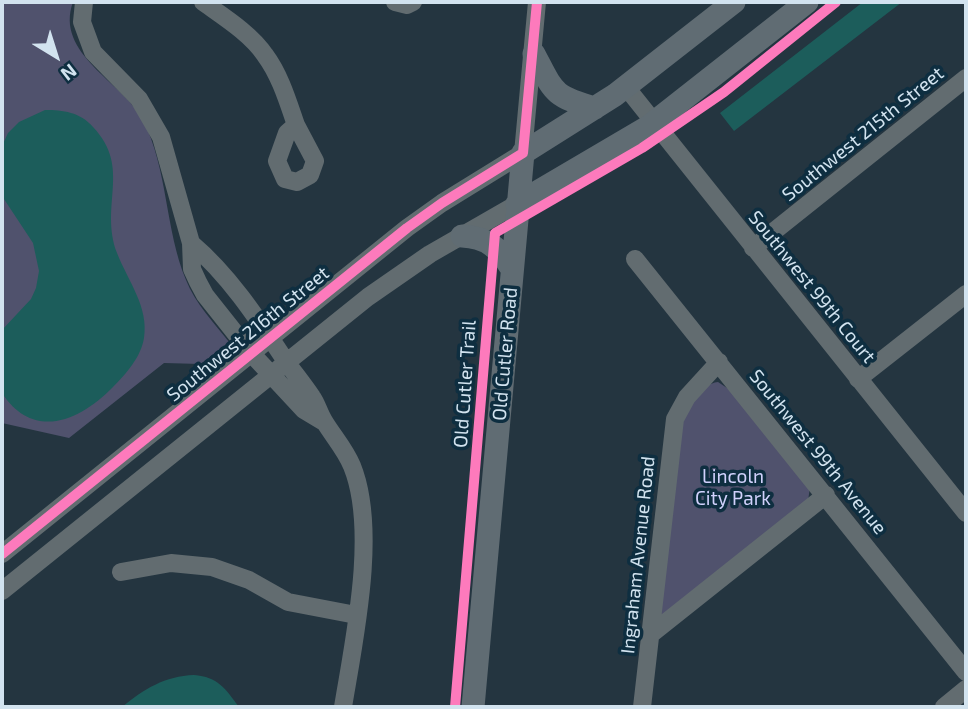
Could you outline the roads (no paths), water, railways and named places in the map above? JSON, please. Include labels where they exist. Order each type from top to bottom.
[{"type":"main road","name":"Southwest 216th Street","points":[[523,153],[626,87],[734,2]]},
{"type":"main road","points":[[517,204],[654,123],[807,2]]},
{"type":"main road","points":[[534,54],[549,83],[561,97],[595,108]]},
{"type":"main road","name":"Old Cutler Road","points":[[472,707],[523,153]]},
{"type":"main road","points":[[462,236],[487,241],[498,250],[512,269]]},
{"type":"street","points":[[84,2],[82,22],[93,52],[139,99],[166,149],[191,243],[192,269],[205,295],[251,353],[304,410],[324,422]]},
{"type":"street","points":[[203,2],[262,51],[286,98],[296,125]]},
{"type":"street","points":[[395,2],[407,5],[413,2]]},
{"type":"street","name":"Old Cutler Road","points":[[523,153],[537,2]]},
{"type":"street","name":"Southwest 215th Street","points":[[753,248],[966,78]]},
{"type":"street","name":"Southwest 99th Court","points":[[626,87],[858,379],[965,508]]},
{"type":"street","name":"Southwest 216th Street","points":[[2,554],[442,202],[523,153]]},
{"type":"street","points":[[2,591],[368,297],[430,254],[517,204]]},
{"type":"street","points":[[191,243],[211,260],[261,321],[314,399],[324,422],[347,455],[361,495],[363,542],[343,707]]},
{"type":"street","name":"Southwest 99th Avenue","points":[[635,259],[966,672]]},
{"type":"street","points":[[858,379],[966,294]]},
{"type":"street","name":"Ingraham Avenue Road","points":[[642,707],[671,443],[680,408],[719,362]]},
{"type":"street","points":[[650,635],[825,495]]},
{"type":"street","points":[[121,572],[171,563],[212,567],[249,580],[288,603],[356,615]]},
{"type":"street","points":[[944,707],[966,689]]},
{"type":"park label","name":"Lincoln City Park","points":[[733,488]]}]
